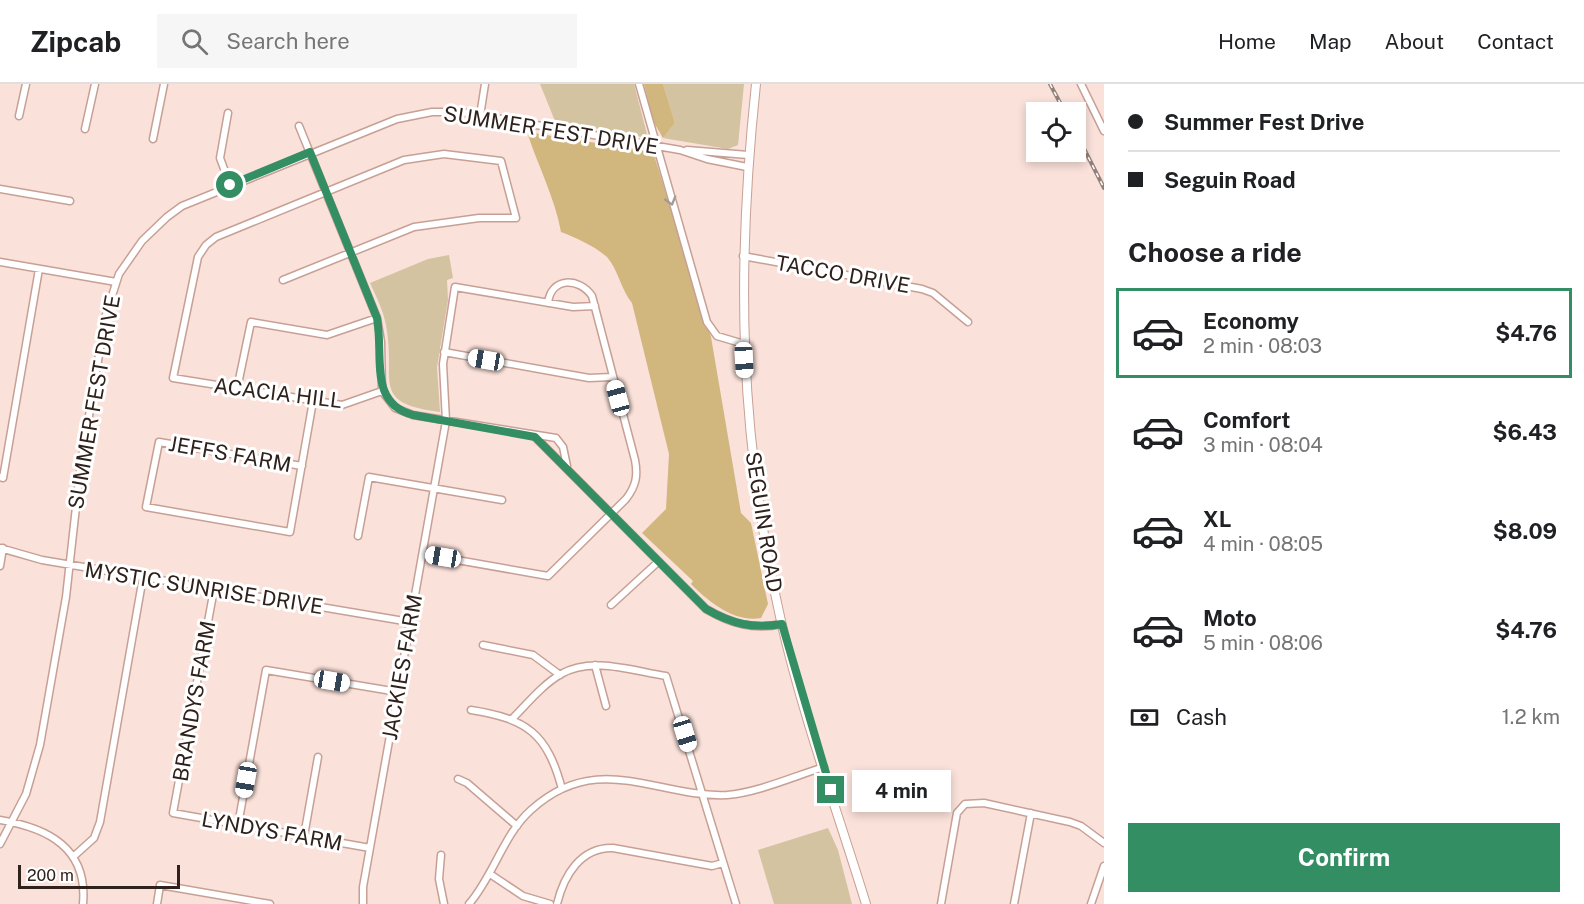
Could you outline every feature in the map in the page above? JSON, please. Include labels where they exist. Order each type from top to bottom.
[{"type":"main road","name":"SEGUIN ROAD","points":[[756,84],[747,167],[742,256],[744,344],[755,483],[782,624],[866,904]]},
{"type":"street","points":[[19,116],[26,84]]},
{"type":"street","points":[[86,129],[95,84]]},
{"type":"street","points":[[153,139],[164,84]]},
{"type":"street","points":[[480,116],[485,84]]},
{"type":"street","points":[[639,84],[707,322],[717,336],[744,344]]},
{"type":"street","points":[[1082,84],[1104,131]]},
{"type":"street","name":"SUMMER FEST DRIVE","points":[[0,844],[26,794],[40,745],[70,565],[84,447],[105,318],[116,282],[131,254],[167,217],[197,198],[310,152],[412,115],[432,112],[480,116],[680,150],[748,155]]},
{"type":"street","points":[[228,113],[220,158],[230,185]]},
{"type":"street","points":[[299,126],[377,318],[381,342],[382,391],[388,401],[404,412],[535,437],[556,438],[561,442],[567,466]]},
{"type":"street","name":"SUMMER FEST DRIVE","points":[[680,150],[707,159],[747,167]]},
{"type":"street","points":[[283,280],[414,227],[479,218],[516,218],[501,161],[460,154],[425,155],[404,160],[326,191]]},
{"type":"street","points":[[0,189],[70,201]]},
{"type":"street","name":"ACACIA HILL","points":[[326,191],[230,230],[206,245],[198,257],[193,273],[173,378],[342,405],[382,391]]},
{"type":"street","name":"TACCO DRIVE","points":[[742,256],[914,286],[933,293],[968,322]]},
{"type":"street","points":[[0,262],[116,282]]},
{"type":"street","points":[[2,477],[39,269]]},
{"type":"street","points":[[423,554],[548,576],[631,493],[637,471],[612,377],[595,306],[592,296],[582,285],[566,282],[551,290],[548,303],[573,307],[595,306]]},
{"type":"street","name":"JACKIES FARM","points":[[363,904],[363,887],[446,421],[444,352],[455,287],[548,303]]},
{"type":"street","points":[[237,389],[251,322],[327,335],[377,318]]},
{"type":"street","points":[[444,352],[589,378],[612,377]]},
{"type":"street","points":[[302,466],[313,402]]},
{"type":"street","points":[[535,437],[567,466],[696,601],[717,615],[752,627],[782,624]]},
{"type":"street","name":"JEFFS FARM","points":[[159,442],[302,466],[290,532],[146,507],[159,442]]},
{"type":"street","points":[[358,537],[369,477],[502,500]]},
{"type":"street","points":[[0,566],[2,548]]},
{"type":"street","name":"MYSTIC SUNRISE DRIVE","points":[[2,548],[32,558],[70,565],[410,622]]},
{"type":"street","points":[[611,606],[658,562]]},
{"type":"street","points":[[73,857],[94,838],[100,822],[143,577]]},
{"type":"street","name":"BRANDYS FARM","points":[[174,813],[214,589]]},
{"type":"street","points":[[483,645],[533,655],[560,675]]},
{"type":"street","points":[[595,665],[606,706]]},
{"type":"street","points":[[512,719],[560,675],[579,667],[595,665],[666,676],[736,904]]},
{"type":"street","points":[[238,825],[266,670],[398,692]]},
{"type":"street","points":[[471,710],[512,719],[545,746],[555,766],[562,789]]},
{"type":"street","points":[[304,836],[318,758]]},
{"type":"street","points":[[469,904],[490,874],[517,826],[538,803],[562,789],[586,782],[614,779],[703,793],[739,793],[824,767]]},
{"type":"street","points":[[458,779],[467,783],[517,826]]},
{"type":"street","points":[[941,904],[957,813],[962,806],[984,803],[1081,826],[1104,843]]},
{"type":"street","name":"LYNDYS FARM","points":[[174,813],[370,848]]},
{"type":"street","points":[[1014,904],[1031,813]]},
{"type":"street","points":[[0,820],[44,831],[58,841],[73,857],[82,879],[83,904]]},
{"type":"street","points":[[557,904],[578,861],[597,849],[614,848],[712,866],[723,863]]},
{"type":"street","points":[[441,855],[439,879],[444,904]]},
{"type":"street","points":[[1091,904],[1104,866]]},
{"type":"street","points":[[490,874],[523,896],[550,904]]},
{"type":"street","points":[[157,904],[160,885],[270,904]]},
{"type":"shaded area","points":[[540,84],[634,84],[648,138],[555,121]]},
{"type":"shaded area","points":[[644,84],[663,84],[675,123],[663,138],[653,121]]},
{"type":"shaded area","points":[[663,84],[744,84],[738,145],[728,149],[663,138],[675,123]]},
{"type":"shaded area","points":[[527,132],[653,152],[711,337],[741,513],[751,523],[768,604],[761,618],[741,617],[714,604],[691,584],[693,581],[642,533],[666,509],[669,454],[632,303],[607,257],[561,232],[551,194]]},
{"type":"shaded area","points":[[449,255],[453,278],[447,280],[448,300],[437,367],[440,412],[418,408],[404,403],[395,396],[389,377],[386,325],[370,283],[428,259]]},
{"type":"shaded area","points":[[828,828],[838,850],[852,904],[774,904],[758,850]]},
{"type":"railway","points":[[1050,84],[1060,102]]},
{"type":"railway","points":[[1086,153],[1104,188]]},
{"type":"route","points":[[230,185],[310,152],[377,318],[381,342],[382,391],[388,401],[395,408],[413,415],[535,437],[551,455],[567,466],[706,609],[736,624],[752,627],[782,624],[831,790]]}]
